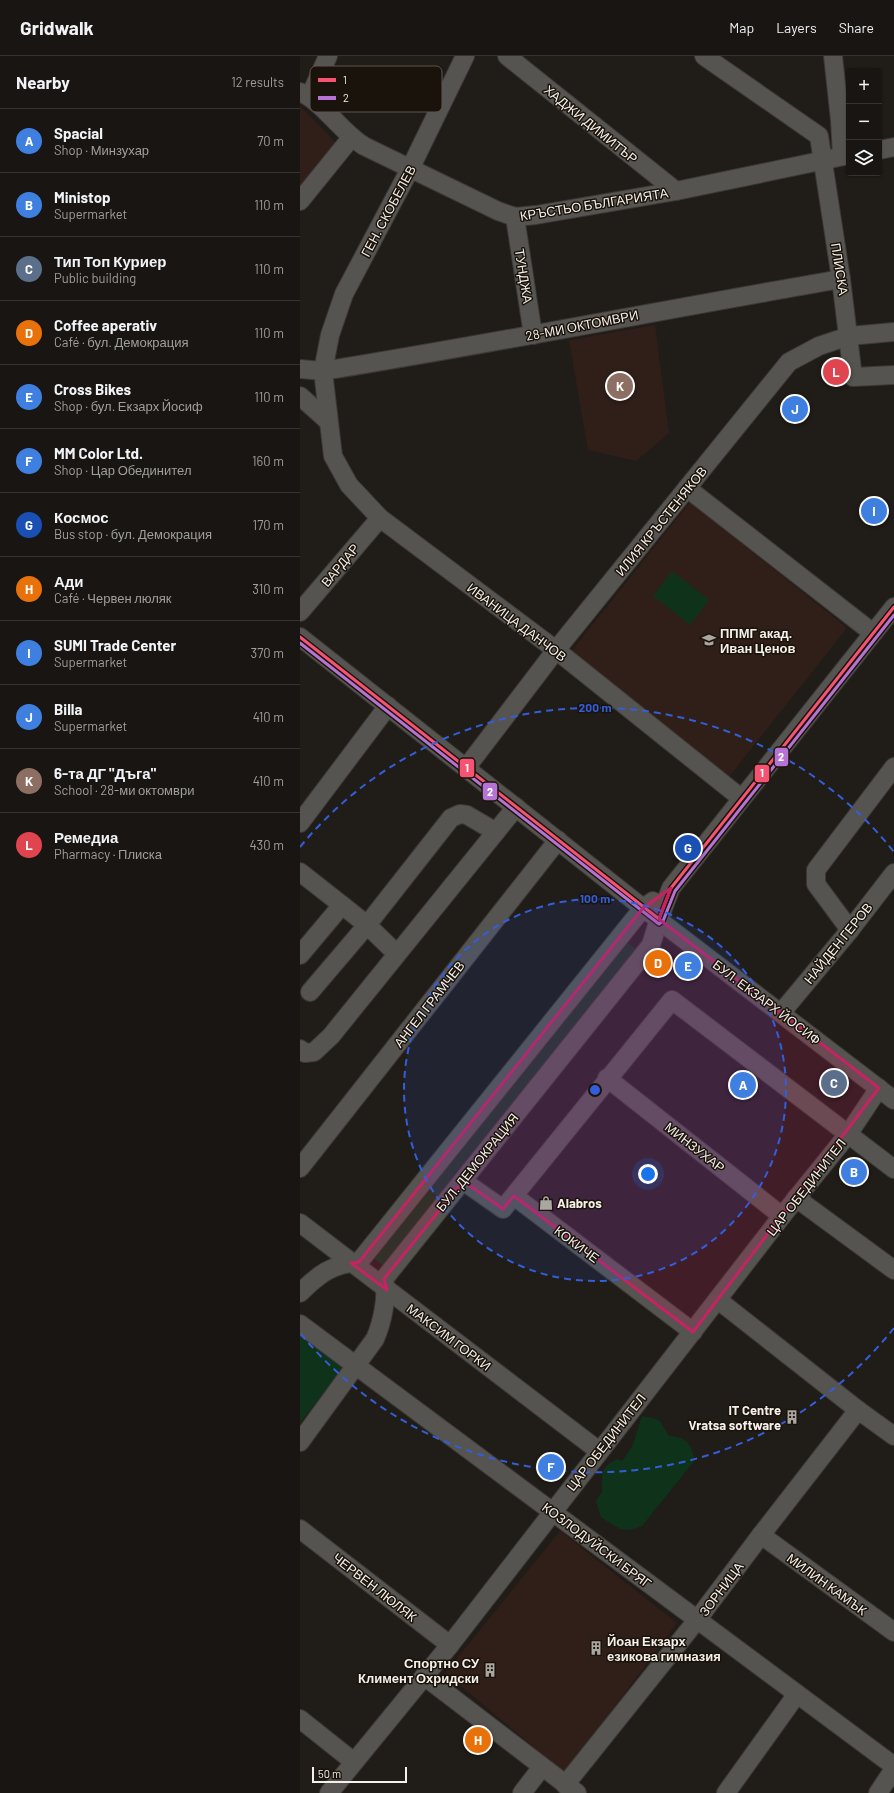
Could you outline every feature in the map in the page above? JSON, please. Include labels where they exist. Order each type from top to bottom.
[{"type":"street","points":[[322,66],[328,56]]},
{"type":"street","name":"ГЕН. СКОБЕЛЕВ","points":[[442,104],[466,56]]},
{"type":"street","name":"ХАДЖИ ДИМИТЪР","points":[[506,56],[676,191]]},
{"type":"street","points":[[704,56],[819,136],[845,156]]},
{"type":"street","points":[[833,56],[845,156]]},
{"type":"street","name":"КРЪСТЬО БЪЛГАРИЯТА","points":[[324,112],[351,138],[498,212],[515,217],[536,215],[676,191],[845,156]]},
{"type":"street","name":"ГЕН. СКОБЕЛЕВ","points":[[328,421],[323,371],[330,335],[344,294],[438,112]]},
{"type":"street","name":"ПЛИСКА","points":[[819,136],[841,279],[853,377],[894,375]]},
{"type":"street","points":[[300,201],[351,138]]},
{"type":"street","points":[[882,149],[894,147]]},
{"type":"street","name":"ТУНДЖА","points":[[515,217],[533,335]]},
{"type":"street","name":"28-МИ ОКТОМВРИ","points":[[300,369],[323,371],[455,349],[841,279]]},
{"type":"street","name":"ИЛИЯ КРЪСТЕНЯКОВ","points":[[466,768],[556,650],[789,362],[819,346],[849,336],[894,332]]},
{"type":"street","points":[[300,396],[328,421]]},
{"type":"street","name":"ИВАНИЦА ДАНЧОВ","points":[[328,421],[333,456],[349,485],[380,518],[556,650],[741,798]]},
{"type":"street","points":[[687,488],[873,633]]},
{"type":"street","name":"ВАРДАР","points":[[300,612],[380,518]]},
{"type":"street","name":"БУЛ. ДЕМОКРАЦИЯ","points":[[300,1293],[330,1268],[359,1262],[643,908],[671,888],[894,607]]},
{"type":"street","name":"БУЛ. ЕКЗАРХ ЙОСИФ","points":[[300,637],[643,908],[894,1100]]},
{"type":"street","points":[[300,823],[388,706]]},
{"type":"street","points":[[850,930],[816,884],[816,870],[894,767]]},
{"type":"street","points":[[300,1049],[305,1053],[314,1052],[332,1036],[516,807]]},
{"type":"street","points":[[310,992],[367,925],[451,818],[460,814],[467,814],[496,832]]},
{"type":"street","name":"АНГЕЛ ГРАМЧЕВ","points":[[300,1168],[558,840]]},
{"type":"street","points":[[300,872],[367,925],[397,954]]},
{"type":"street","name":"НАЙДЕН ГЕРОВ","points":[[781,1013],[850,930],[894,872]]},
{"type":"street","name":"БУЛ. ДЕМОКРАЦИЯ","points":[[300,1442],[356,1366],[378,1332],[387,1290],[384,1279],[651,945],[671,888]]},
{"type":"street","points":[[300,955],[342,906]]},
{"type":"street","points":[[463,1181],[503,1209],[607,1078],[672,1000],[894,1169]]},
{"type":"street","name":"МИНЗУХАР","points":[[607,1078],[782,1216]]},
{"type":"street","name":"ЦАР ОБЕДИНИТЕЛ","points":[[329,1793],[450,1645],[552,1511],[848,1133],[879,1088]]},
{"type":"street","name":"КОКИЧЕ","points":[[514,1196],[693,1332]]},
{"type":"street","points":[[796,1198],[894,1270]]},
{"type":"street","name":"МАКСИМ ГОРКИ","points":[[300,1223],[599,1451]]},
{"type":"street","points":[[718,1300],[858,1410],[894,1436]]},
{"type":"street","name":"КОЗЛОДУЙСКИ БРЯГ","points":[[300,1324],[894,1766]]},
{"type":"street","name":"ЗОРНИЦА","points":[[571,1789],[761,1535],[858,1410]]},
{"type":"street","name":"ЧЕРВЕН ЛЮЛЯК","points":[[300,1528],[450,1645]]},
{"type":"street","name":"МИЛИН КАМЪК","points":[[761,1535],[894,1632]]},
{"type":"street","points":[[424,1676],[571,1789]]},
{"type":"street","points":[[726,1793],[798,1694]]},
{"type":"street","points":[[300,1719],[354,1762]]},
{"type":"street","points":[[522,1793],[542,1767]]},
{"type":"street","points":[[878,1793],[894,1769]]},
{"type":"highlighted area","points":[[671,888],[659,919],[879,1088],[693,1332],[514,1196],[503,1209],[463,1181],[384,1279],[387,1290],[351,1263],[359,1262],[643,908]]},
{"type":"shaded area","points":[[300,106],[337,144],[300,189]]},
{"type":"shaded area","points":[[655,325],[669,433],[636,461],[588,450],[569,340]]},
{"type":"shaded area","name":"ППМГ акад. Иван Ценов","points":[[690,502],[847,628],[728,778],[570,653]]},
{"type":"shaded area","points":[[560,1531],[677,1623],[565,1773],[445,1673]]},
{"type":"green space","points":[[672,571],[709,600],[690,625],[653,596]]},
{"type":"green space","points":[[626,941],[638,951],[384,1267],[371,1256]]},
{"type":"green space","points":[[300,1335],[343,1368],[300,1423]]},
{"type":"green space","points":[[642,1416],[659,1420],[669,1436],[680,1438],[687,1442],[692,1449],[695,1460],[642,1526],[630,1530],[620,1529],[601,1517],[596,1501],[602,1492],[602,1476],[604,1469],[617,1459],[622,1461],[632,1447]]},
{"type":"transit line","name":"1","points":[[300,637],[659,919],[671,888],[894,607]]},
{"type":"transit line","name":"2","points":[[300,643],[659,924],[663,921],[675,891],[894,615]]},
{"type":"place","name":"Ремедиа","points":[[836,372]]},
{"type":"place","name":"6-та ДГ \"Дъга\"","points":[[620,386]]},
{"type":"place","name":"Billa","points":[[795,409]]},
{"type":"place","name":"SUMI Trade Center","points":[[874,511]]},
{"type":"place","name":"ППМГ акад. Иван Ценов","points":[[709,640]]},
{"type":"place","name":"Космос","points":[[688,848]]},
{"type":"place","name":"Coffee aperativ","points":[[658,963]]},
{"type":"place","name":"Cross Bikes","points":[[688,966]]},
{"type":"place","name":"Тип Топ Куриер","points":[[834,1083]]},
{"type":"place","name":"Spacial","points":[[743,1085]]},
{"type":"place","name":"Ministop","points":[[854,1172]]},
{"type":"place","name":"Alabros","points":[[546,1203]]},
{"type":"place","name":"IT Centre Vratsa software","points":[[792,1417]]},
{"type":"place","name":"MM Color Ltd.","points":[[551,1467]]},
{"type":"place","name":"Йоан Екзарх езикова гимназия","points":[[596,1648]]},
{"type":"place","name":"Спортно СУ Климент Охридски","points":[[490,1670]]},
{"type":"place","name":"Ади","points":[[478,1740]]}]
